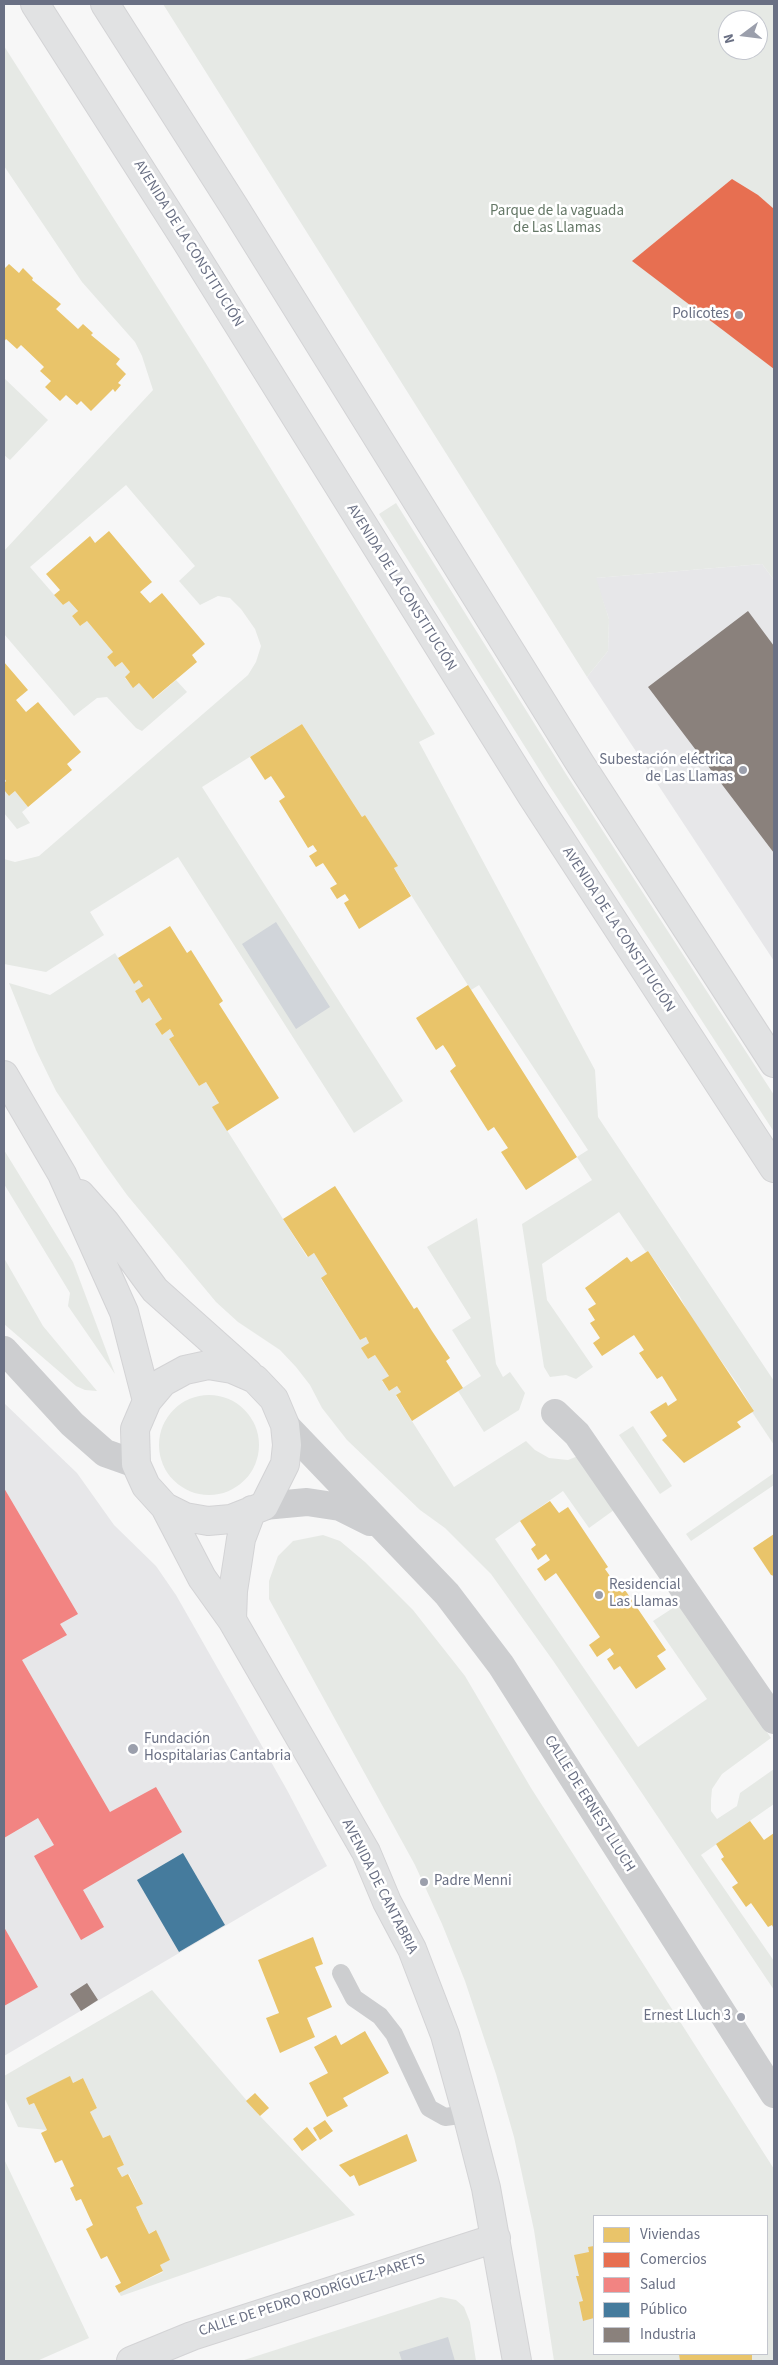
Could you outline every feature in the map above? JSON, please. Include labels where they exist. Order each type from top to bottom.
[{"type":"main road","name":"AVENIDA DE LA CONSTITUCIÓN","points":[[35,4],[190,247],[532,796],[774,1168]]},
{"type":"main road","points":[[105,4],[240,216],[581,764],[774,1063]]},
{"type":"main road","points":[[4,1075],[62,1174],[124,1312],[147,1400]]},
{"type":"main road","points":[[62,1174],[105,1222],[154,1290],[255,1379],[274,1399],[285,1425],[287,1445],[285,1464],[241,1539],[233,1591],[232,1620]]},
{"type":"main road","points":[[255,1379],[232,1369],[208,1365],[185,1370],[163,1382],[147,1400],[135,1430],[136,1464],[146,1486],[165,1507],[185,1517],[208,1521],[230,1519],[258,1508]]},
{"type":"main road","name":"AVENIDA DE CANTABRIA","points":[[165,1507],[202,1578],[232,1620],[366,1852],[387,1902],[412,1949],[445,2035],[468,2114],[496,2238],[517,2361]]},
{"type":"main road","name":"CALLE DE PEDRO RODRÍGUEZ-PARETS","points":[[131,2361],[192,2336],[496,2238]]},
{"type":"street","points":[[4,1350],[72,1424],[105,1453],[136,1464]]},
{"type":"street","points":[[555,1413],[577,1434],[774,1720]]},
{"type":"street","name":"CALLE DE ERNEST LLUCH","points":[[285,1425],[446,1594],[501,1665],[774,2094]]},
{"type":"street","name":"CALLE DE ERNEST LLUCH","points":[[258,1508],[307,1502],[340,1507],[385,1530]]},
{"type":"lane","points":[[341,1973],[354,1998],[380,2016],[394,2034],[430,2108],[445,2117],[468,2114]]},
{"type":"shaded area","points":[[762,564],[774,580],[774,961],[587,677],[608,651],[609,619],[595,578]]},
{"type":"shaded area","points":[[276,922],[330,1007],[296,1029],[242,944]]},
{"type":"shaded area","name":"Fundación Hospitalarias Cantabria","points":[[4,1403],[77,1473],[114,1525],[156,1566],[176,1595],[287,1790],[327,1866],[4,2056]]},
{"type":"shaded area","points":[[448,2337],[455,2361],[402,2361],[399,2352]]},
{"type":"green space","name":"Parque de la vaguada de Las Llamas","points":[[163,4],[774,4],[774,580],[762,564],[596,578],[609,619],[608,651],[587,677]]},
{"type":"green space","points":[[4,46],[205,362],[435,734],[419,742],[595,1070],[598,1117],[774,1381],[774,1445],[752,1412],[754,1411],[739,1386],[691,1318],[680,1297],[619,1212],[542,1264],[547,1300],[593,1367],[576,1379],[566,1375],[550,1377],[544,1367],[522,1224],[592,1180],[577,1157],[588,1150],[479,985],[471,990],[394,868],[397,866],[365,815],[362,817],[302,724],[202,787],[403,1101],[354,1133],[178,857],[90,912],[104,935],[46,972],[4,964],[4,859],[15,862],[39,856],[248,675],[256,662],[261,646],[255,629],[241,609],[230,598],[218,596],[200,605],[179,581],[195,566],[126,485],[30,567],[63,605],[69,601],[78,611],[72,616],[80,626],[87,621],[113,652],[107,657],[115,667],[122,662],[130,672],[125,678],[133,687],[139,683],[154,699],[176,680],[187,692],[142,731],[136,728],[107,697],[97,698],[74,716],[4,634],[4,551],[153,390],[142,356],[135,342],[82,282],[4,166]]},
{"type":"green space","points":[[4,378],[48,420],[10,460],[4,455]]},
{"type":"green space","points":[[396,503],[566,774],[774,1095],[774,1132],[549,785],[379,514]]},
{"type":"green space","points":[[4,790],[9,796],[15,791],[28,807],[22,812],[30,823],[17,829],[4,813]]},
{"type":"green space","points":[[115,953],[134,983],[139,980],[143,986],[135,991],[142,1002],[149,998],[162,1019],[155,1024],[162,1035],[170,1029],[174,1036],[169,1039],[199,1086],[206,1082],[219,1103],[213,1108],[307,1257],[314,1253],[327,1274],[321,1279],[360,1340],[366,1337],[369,1343],[362,1349],[368,1359],[375,1355],[389,1376],[382,1381],[389,1391],[397,1386],[401,1392],[396,1396],[454,1487],[526,1441],[535,1450],[549,1458],[568,1460],[578,1456],[614,1510],[589,1528],[563,1491],[495,1539],[638,1747],[707,1699],[653,1621],[679,1604],[771,1738],[722,1774],[712,1789],[711,1811],[717,1819],[737,1806],[740,1793],[774,1769],[774,1804],[701,1855],[774,1961],[774,1990],[554,1662],[491,1574],[445,1528],[420,1510],[347,1440],[322,1408],[310,1385],[280,1350],[238,1322],[216,1302],[127,1195],[56,1091],[36,1050],[9,983],[50,995]]},
{"type":"green space","points":[[4,1150],[73,1262],[115,1374],[68,1306],[70,1293],[4,1184]]},
{"type":"green space","points":[[477,1218],[496,1364],[503,1377],[510,1372],[525,1393],[519,1410],[484,1432],[458,1391],[481,1376],[452,1330],[471,1318],[427,1247]]},
{"type":"green space","points":[[4,1258],[43,1326],[97,1391],[85,1390],[76,1386],[4,1324]]},
{"type":"green space","points":[[209,1395],[219,1396],[237,1403],[251,1417],[258,1435],[258,1455],[251,1473],[237,1487],[219,1494],[209,1495],[199,1494],[181,1487],[167,1473],[160,1455],[159,1445],[160,1435],[167,1417],[181,1403],[199,1396]]},
{"type":"green space","points":[[633,1426],[672,1486],[660,1494],[619,1435]]},
{"type":"green space","points":[[774,1473],[774,1485],[691,1541],[686,1534]]},
{"type":"green space","points":[[323,1535],[340,1541],[365,1562],[413,1610],[465,1676],[531,1788],[774,2169],[774,2361],[554,2361],[534,2230],[514,2137],[496,2074],[465,1981],[415,1865],[269,1599],[269,1581],[278,1556],[293,1541]]},
{"type":"green space","points":[[152,1990],[260,2116],[355,2215],[121,2296],[119,2293],[163,2272],[160,2265],[170,2260],[155,2230],[149,2234],[142,2220],[136,2207],[143,2204],[129,2174],[122,2177],[117,2168],[124,2165],[110,2135],[103,2138],[90,2112],[97,2108],[83,2078],[73,2083],[70,2077],[26,2098],[29,2105],[34,2103],[47,2130],[18,2127],[4,2097],[4,2076]]},
{"type":"green space","points":[[4,2159],[89,2338],[37,2361],[4,2361]]},
{"type":"green space","points":[[441,2297],[456,2300],[464,2307],[470,2322],[476,2361],[241,2361]]},
{"type":"building: Viviendas","points":[[9,264],[19,273],[23,268],[33,278],[32,280],[61,304],[56,309],[78,329],[83,324],[93,333],[91,335],[120,359],[116,364],[126,374],[118,383],[121,385],[115,392],[113,389],[91,411],[81,401],[77,405],[66,395],[60,401],[45,387],[51,381],[40,371],[44,367],[21,345],[17,349],[6,339],[4,342],[4,269]]},
{"type":"building: Viviendas","points":[[109,531],[152,582],[140,592],[150,603],[162,593],[205,644],[192,655],[197,662],[153,699],[139,683],[133,688],[125,677],[130,672],[122,662],[115,667],[107,657],[113,652],[87,621],[80,626],[72,616],[78,611],[69,601],[63,605],[54,595],[60,590],[46,574],[90,536],[95,543]]},
{"type":"building: Viviendas","points":[[4,662],[28,690],[16,700],[26,712],[38,702],[81,752],[67,764],[72,770],[28,807],[15,791],[9,796],[4,790],[4,783],[6,781],[4,778]]},
{"type":"building: Viviendas","points":[[302,724],[362,817],[365,815],[398,866],[394,868],[411,896],[359,929],[344,903],[349,900],[345,894],[337,899],[330,888],[337,884],[323,863],[316,867],[309,856],[317,851],[313,845],[308,848],[279,801],[285,797],[271,776],[265,780],[250,757]]},
{"type":"building: Viviendas","points":[[170,926],[187,953],[191,950],[223,1001],[219,1004],[279,1098],[227,1131],[212,1107],[219,1103],[206,1082],[199,1086],[169,1039],[174,1036],[170,1029],[162,1035],[155,1024],[162,1019],[149,998],[142,1003],[135,991],[143,986],[139,980],[134,984],[118,958]]},
{"type":"building: Viviendas","points":[[468,985],[577,1157],[526,1190],[501,1152],[508,1148],[494,1127],[488,1131],[450,1071],[456,1066],[449,1054],[443,1045],[436,1050],[416,1018]]},
{"type":"building: Viviendas","points":[[335,1186],[414,1309],[417,1307],[450,1358],[446,1361],[463,1388],[412,1421],[396,1395],[401,1392],[397,1386],[389,1391],[382,1380],[389,1376],[375,1355],[368,1359],[361,1348],[369,1343],[366,1337],[360,1340],[321,1278],[327,1274],[314,1253],[308,1257],[283,1219]]},
{"type":"building: Viviendas","points":[[648,1251],[754,1411],[737,1422],[741,1427],[684,1463],[662,1440],[667,1436],[650,1412],[666,1402],[668,1406],[677,1400],[662,1376],[657,1379],[639,1353],[644,1350],[634,1335],[602,1356],[593,1343],[600,1338],[590,1323],[595,1320],[588,1309],[596,1304],[585,1288],[627,1257],[631,1262]]},
{"type":"building: Viviendas","name":"Residencial Las Llamas","points":[[550,1501],[559,1513],[568,1507],[608,1567],[605,1569],[622,1593],[625,1590],[666,1650],[657,1656],[666,1669],[636,1689],[620,1666],[614,1670],[607,1659],[614,1654],[610,1648],[597,1657],[589,1645],[600,1637],[556,1573],[545,1581],[537,1569],[550,1560],[546,1554],[538,1560],[531,1549],[536,1545],[520,1521]]},
{"type":"building: Viviendas","points":[[774,1534],[774,1576],[771,1575],[753,1548]]},
{"type":"building: Viviendas","points":[[750,1821],[764,1840],[774,1833],[774,1929],[772,1925],[768,1927],[751,1903],[746,1907],[732,1887],[738,1883],[721,1859],[724,1857],[716,1844]]},
{"type":"building: Viviendas","points":[[313,1937],[323,1964],[315,1967],[332,2007],[307,2018],[315,2037],[280,2053],[266,2018],[279,2013],[258,1960]]},
{"type":"building: Viviendas","points":[[365,2031],[389,2073],[343,2098],[348,2106],[327,2117],[309,2083],[328,2073],[314,2047],[336,2035],[341,2045]]},
{"type":"building: Viviendas","points":[[70,2076],[73,2083],[83,2078],[97,2108],[90,2112],[103,2138],[110,2135],[124,2165],[117,2168],[122,2177],[128,2174],[143,2204],[136,2207],[142,2220],[149,2234],[156,2230],[170,2260],[160,2265],[163,2271],[119,2293],[115,2286],[121,2283],[107,2256],[101,2259],[86,2229],[93,2225],[81,2199],[76,2201],[70,2188],[74,2186],[62,2160],[55,2163],[41,2133],[47,2130],[34,2103],[29,2105],[26,2098]]},
{"type":"building: Viviendas","points":[[255,2093],[269,2108],[260,2116],[246,2101]]},
{"type":"building: Viviendas","points":[[325,2120],[333,2131],[320,2140],[313,2128]]},
{"type":"building: Viviendas","points":[[307,2127],[317,2140],[302,2151],[293,2139]]},
{"type":"building: Viviendas","points":[[407,2134],[417,2161],[359,2186],[354,2175],[350,2177],[339,2165]]},
{"type":"building: Viviendas","points":[[593,2246],[593,2318],[583,2321],[579,2302],[583,2301],[576,2276],[579,2276],[574,2255],[589,2252],[588,2247]]},
{"type":"building: Viviendas","points":[[679,2355],[752,2355],[752,2361],[680,2361]]},
{"type":"building: Comercios","name":"Policotes","points":[[732,179],[758,195],[774,209],[774,369],[632,261]]},
{"type":"building: Salud","points":[[4,1488],[78,1614],[60,1624],[67,1635],[22,1660],[110,1812],[156,1787],[182,1832],[83,1890],[104,1927],[81,1940],[34,1856],[54,1845],[38,1818],[4,1838]]},
{"type":"building: Salud","points":[[4,1927],[38,1987],[4,2006]]},
{"type":"building: Público","points":[[183,1853],[225,1925],[179,1952],[137,1880]]},
{"type":"building: Industria","name":"Subestación eléctrica de Las Llamas","points":[[748,611],[774,646],[774,853],[648,687]]},
{"type":"building: Industria","points":[[87,1983],[98,2000],[81,2011],[70,1994]]},
{"type":"place","name":"Policotes","points":[[739,315]]},
{"type":"place","name":"Subestación eléctrica de Las Llamas","points":[[743,770]]},
{"type":"place","name":"Residencial Las Llamas","points":[[599,1595]]},
{"type":"place","name":"Fundación Hospitalarias Cantabria","points":[[133,1749]]},
{"type":"place","name":"Padre Menni","points":[[424,1882]]},
{"type":"place","name":"Ernest Lluch 3","points":[[741,2017]]}]
